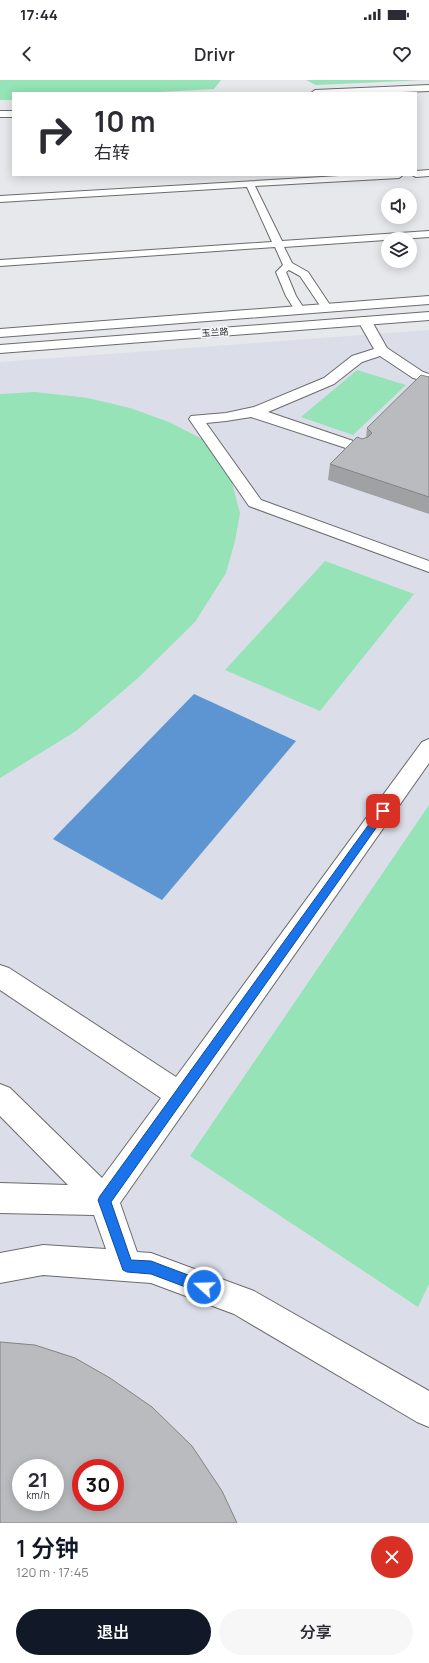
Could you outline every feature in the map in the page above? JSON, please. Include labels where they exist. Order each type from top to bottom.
[{"type":"street","points":[[338,92],[429,88]]},
{"type":"street","points":[[0,114],[12,114]]},
{"type":"street","name":"玉兰路","points":[[0,333],[429,300]]},
{"type":"street","name":"玉兰路","points":[[0,349],[429,316]]},
{"type":"street","points":[[365,321],[382,351],[418,375],[429,378]]},
{"type":"street","points":[[382,351],[357,359],[328,381],[252,412],[226,417],[196,419],[255,503],[429,567]]},
{"type":"street","points":[[252,412],[360,448]]},
{"type":"street","points":[[104,1200],[429,747]]},
{"type":"street","points":[[0,976],[180,1095]]},
{"type":"street","points":[[0,1097],[104,1200],[127,1266]]},
{"type":"street","points":[[0,1198],[104,1200]]},
{"type":"street","points":[[0,1268],[42,1260],[151,1268],[244,1302],[429,1410]]},
{"type":"lane","points":[[417,174],[429,173]]},
{"type":"lane","points":[[0,199],[382,176]]},
{"type":"lane","points":[[250,184],[288,265],[304,274],[327,308]]},
{"type":"lane","points":[[0,263],[429,234]]},
{"type":"lane","points":[[288,265],[281,272],[291,296],[300,310]]},
{"type":"shaded area","points":[[429,330],[429,1523],[0,1523],[0,362]]},
{"type":"green space","points":[[0,80],[221,80],[214,89],[159,92],[12,92],[12,100],[0,100]]},
{"type":"green space","points":[[306,80],[426,80],[316,85]]},
{"type":"green space","points":[[357,370],[406,385],[353,435],[301,417]]},
{"type":"green space","points":[[35,392],[88,398],[130,408],[169,422],[204,440],[228,468],[240,513],[235,541],[226,573],[195,622],[138,678],[76,731],[0,778],[0,394]]},
{"type":"green space","points":[[325,561],[414,594],[320,711],[225,670]]},
{"type":"green space","points":[[429,805],[429,1284],[418,1307],[190,1156]]},
{"type":"water","points":[[194,694],[296,741],[162,900],[53,839]]},
{"type":"building","points":[[421,375],[429,377],[429,497],[330,464],[357,437],[362,439],[368,437],[372,433],[367,428]]},
{"type":"building","points":[[0,1342],[35,1345],[75,1358],[110,1378],[152,1407],[192,1446],[222,1491],[237,1523],[0,1523]]},
{"type":"route","points":[[204,1287],[151,1268],[127,1266],[104,1200],[383,811]]}]
